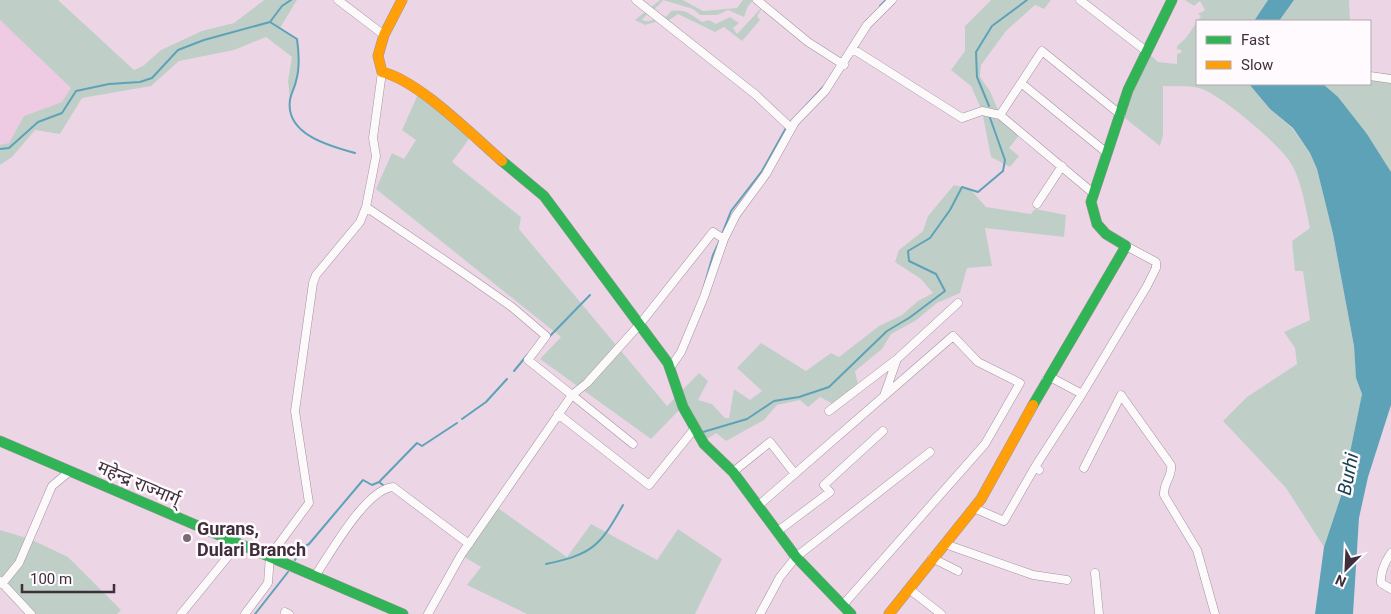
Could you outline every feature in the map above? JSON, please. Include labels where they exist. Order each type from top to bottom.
[{"type":"main road","points":[[402,0],[384,36],[378,56],[382,72],[395,75],[430,100],[544,196],[640,324],[670,368],[683,407],[704,444],[733,472],[759,504],[796,557],[851,614]]},
{"type":"main road","points":[[889,614],[974,508],[1046,380],[1126,246],[1098,228],[1090,208],[1093,193],[1128,90],[1172,0]]},
{"type":"main road","name":"महेन्द्र राज्मार्ग्","points":[[0,441],[403,614]]},
{"type":"street","points":[[338,0],[384,36]]},
{"type":"street","points":[[636,0],[756,95],[791,128]]},
{"type":"street","points":[[757,0],[808,42],[844,65]]},
{"type":"street","points":[[670,368],[681,352],[704,297],[724,239],[736,215],[766,174],[791,128],[826,91],[867,26],[892,0]]},
{"type":"street","points":[[1080,0],[1146,52]]},
{"type":"street","points":[[853,49],[962,118],[982,111],[1000,115],[1093,193]]},
{"type":"street","points":[[1000,115],[1042,51],[1121,114]]},
{"type":"street","points":[[248,613],[268,583],[270,556],[309,503],[295,411],[316,275],[360,222],[366,207],[376,156],[373,138],[382,72]]},
{"type":"street","points":[[1371,76],[1391,79]]},
{"type":"street","points":[[1021,83],[1107,153]]},
{"type":"street","points":[[1037,204],[1062,166]]},
{"type":"street","points":[[366,207],[512,307],[546,336],[528,360],[633,444]]},
{"type":"street","points":[[428,614],[444,582],[507,486],[572,395],[586,383],[640,324],[713,232],[724,239]]},
{"type":"street","points":[[974,508],[1004,521],[1037,469],[1156,268],[1156,262],[1126,246]]},
{"type":"street","points":[[829,411],[897,359],[958,303]]},
{"type":"street","points":[[759,504],[884,398],[953,336],[978,362],[1020,383],[985,444],[842,606]]},
{"type":"street","points":[[884,398],[897,359]]},
{"type":"street","points":[[1046,380],[1052,378],[1082,394]]},
{"type":"street","points":[[1084,468],[1121,394],[1171,465],[1172,471],[1164,487],[1164,495],[1197,550],[1215,614]]},
{"type":"street","points":[[558,414],[649,485],[695,428]]},
{"type":"street","points":[[778,531],[830,492],[824,485],[883,431]]},
{"type":"street","points":[[733,472],[770,442],[794,474]]},
{"type":"street","points":[[760,614],[780,576],[796,557],[930,452]]},
{"type":"street","points":[[31,614],[1,583],[19,564],[52,486],[70,471]]},
{"type":"street","points":[[315,576],[356,517],[373,497],[385,488],[393,488],[469,544]]},
{"type":"street","points":[[181,614],[239,543]]},
{"type":"street","points":[[945,544],[1033,575],[1067,580]]},
{"type":"street","points":[[1391,553],[1385,563],[1381,580],[1381,583],[1391,589]]},
{"type":"street","points":[[932,558],[958,571]]},
{"type":"street","points":[[1095,573],[1099,614]]},
{"type":"street","points":[[909,589],[941,614]]},
{"type":"shaded area","points":[[0,0],[58,0],[134,70],[143,66],[161,50],[202,31],[234,23],[264,0],[297,0],[280,28],[297,39],[298,70],[293,92],[290,99],[288,81],[292,57],[266,37],[234,50],[179,61],[151,86],[82,98],[60,134],[35,130],[12,157],[0,165],[0,145],[9,143],[24,116],[62,102],[71,88],[0,20]]},
{"type":"shaded area","points":[[660,0],[663,0],[642,20],[652,20],[660,14],[666,17],[671,11],[688,13],[702,22],[709,20],[716,24],[730,17],[739,23],[733,28],[737,34],[764,5],[757,16],[760,20],[742,41],[724,27],[715,32],[678,14],[665,23],[658,21],[645,25],[635,20]]},
{"type":"shaded area","points":[[663,0],[683,0],[703,11],[737,8],[743,0],[753,0],[747,8],[744,17],[728,10],[717,15],[700,15],[693,9]]},
{"type":"shaded area","points":[[991,0],[1051,0],[1044,9],[1035,5],[1006,31],[981,65],[980,77],[990,91],[1000,115],[1021,133],[1009,148],[1019,156],[1010,167],[991,157],[982,111],[971,86],[951,70],[965,51],[965,26]]},
{"type":"shaded area","points":[[1185,0],[1268,0],[1255,20],[1199,20],[1201,16],[1198,14],[1205,10],[1200,1],[1194,6]]},
{"type":"shaded area","points":[[1294,0],[1349,0],[1350,20],[1280,20]]},
{"type":"shaded area","points":[[0,20],[71,88],[62,102],[24,116],[9,143],[0,145]]},
{"type":"shaded area","points":[[1196,23],[1196,85],[1250,85],[1270,109],[1292,128],[1310,153],[1317,169],[1333,234],[1354,346],[1356,378],[1362,394],[1341,496],[1324,547],[1286,488],[1223,421],[1247,397],[1297,364],[1295,348],[1284,332],[1310,320],[1303,271],[1295,271],[1292,241],[1310,228],[1303,194],[1294,169],[1284,154],[1262,132],[1235,110],[1202,89],[1163,86],[1163,135],[1160,146],[1121,115],[1146,51],[1158,62],[1177,64],[1177,54],[1182,52],[1180,49],[1177,50],[1177,46],[1186,38]]},
{"type":"shaded area","points":[[1371,72],[1391,74],[1391,172],[1367,134],[1324,85],[1371,85]]},
{"type":"shaded area","points":[[419,92],[472,135],[452,162],[521,217],[519,229],[667,406],[699,373],[708,381],[698,400],[712,404],[725,418],[729,418],[734,389],[750,400],[762,391],[737,368],[761,343],[806,371],[831,353],[839,357],[879,326],[902,315],[918,301],[933,293],[921,279],[895,262],[899,250],[923,231],[928,216],[954,185],[970,189],[986,207],[1031,214],[1035,209],[1066,215],[1064,237],[985,228],[992,266],[967,268],[960,293],[937,303],[915,321],[891,334],[882,349],[855,371],[858,385],[833,404],[820,397],[808,407],[800,400],[777,405],[764,420],[726,441],[716,433],[703,442],[682,407],[651,439],[540,359],[561,337],[376,189],[392,153],[404,159],[416,140],[402,130]]},
{"type":"shaded area","points":[[495,506],[567,557],[591,524],[657,560],[678,529],[722,559],[695,614],[527,614],[467,585],[481,567],[461,555]]},
{"type":"shaded area","points":[[0,530],[30,539],[68,557],[121,610],[117,614],[31,614],[0,581]]},
{"type":"water","points":[[1268,0],[1294,0],[1280,20],[1255,20]]},
{"type":"water","name":"Burhi","points":[[1250,85],[1324,85],[1338,97],[1367,134],[1391,172],[1391,405],[1368,477],[1359,518],[1353,614],[1315,614],[1324,547],[1341,496],[1362,394],[1356,378],[1354,346],[1333,234],[1317,169],[1310,153],[1293,128],[1270,109]]},
{"type":"waterway","points":[[291,0],[282,6],[270,22],[297,39],[298,71],[290,100],[290,112],[294,122],[311,137],[333,147],[355,153]]},
{"type":"waterway","points":[[880,6],[886,0]]},
{"type":"waterway","points":[[989,106],[977,77],[976,52],[992,26],[1027,0]]},
{"type":"waterway","points":[[0,149],[9,148],[38,122],[62,113],[76,91],[109,84],[140,82],[152,78],[178,50],[204,40],[270,22]]},
{"type":"waterway","points":[[789,124],[825,85]]},
{"type":"waterway","points":[[703,432],[747,419],[774,401],[799,397],[829,387],[887,331],[909,318],[945,291],[936,274],[909,261],[908,251],[930,238],[950,210],[962,187],[978,192],[1003,171],[1005,160],[989,115]]},
{"type":"waterway","points":[[722,234],[731,211],[762,171],[786,128]]},
{"type":"waterway","points":[[703,290],[713,255],[720,240]]},
{"type":"waterway","points":[[550,336],[590,295]]},
{"type":"waterway","points":[[514,371],[528,354]]},
{"type":"waterway","points":[[462,419],[486,402],[507,379]]},
{"type":"waterway","points":[[379,482],[417,443],[422,446],[457,423]]},
{"type":"waterway","points":[[295,560],[303,547],[309,544],[363,480],[372,485],[379,482],[383,485]]},
{"type":"waterway","points":[[546,564],[575,556],[594,546],[608,530],[623,505]]},
{"type":"waterway","points":[[255,614],[288,572]]},
{"type":"traffic: fast","points":[[1033,405],[1126,246],[1106,234],[1097,224],[1091,202],[1128,90],[1172,0]]},
{"type":"traffic: fast","points":[[502,161],[544,196],[668,363],[683,407],[704,444],[733,472],[796,557],[851,614]]},
{"type":"traffic: fast","points":[[0,441],[403,614]]},
{"type":"traffic: slow","points":[[402,0],[384,35],[378,56],[382,72],[396,77],[428,97],[502,161]]},
{"type":"traffic: slow","points":[[889,614],[981,499],[1033,405]]},
{"type":"place","name":"Gurans, Dulari Branch","points":[[187,538]]}]
